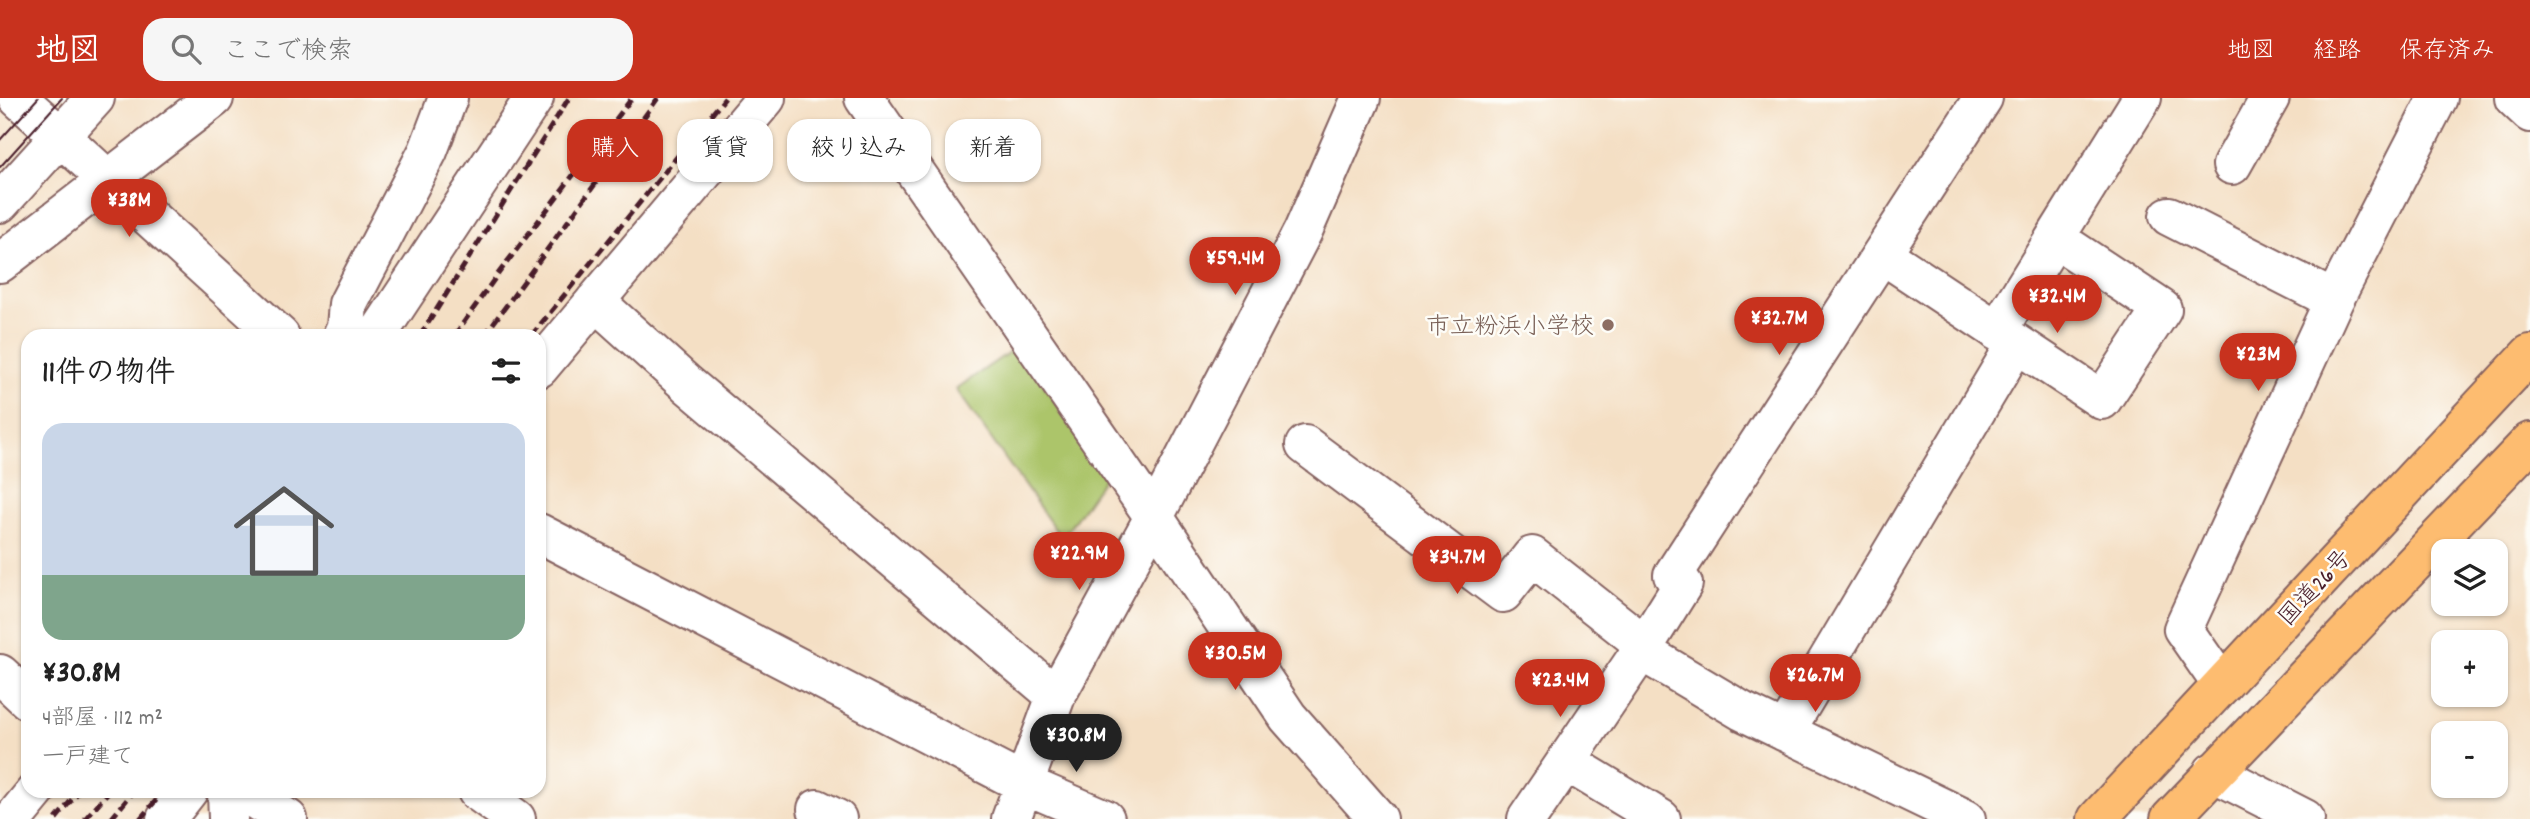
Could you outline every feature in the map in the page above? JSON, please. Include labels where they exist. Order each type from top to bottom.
[{"type":"highway","name":"国道26号","points":[[2097,819],[2530,354]]},
{"type":"highway","points":[[2170,819],[2530,442]]},
{"type":"street","points":[[0,113],[16,98],[73,113],[107,179],[272,329]]},
{"type":"street","points":[[0,263],[214,98]]},
{"type":"street","points":[[345,329],[348,304],[428,151],[448,98]]},
{"type":"street","points":[[381,329],[534,98]]},
{"type":"street","points":[[546,360],[766,98]]},
{"type":"street","points":[[864,98],[1154,517],[1288,717],[1378,819]]},
{"type":"street","points":[[1011,819],[1056,696],[1154,517],[1303,230],[1360,98]]},
{"type":"street","points":[[1527,819],[1683,584],[1673,575],[1983,98]]},
{"type":"street","points":[[1785,733],[2007,337],[2055,238],[2142,98]]},
{"type":"street","points":[[2232,165],[2270,98]]},
{"type":"street","points":[[2222,685],[2183,629],[2334,300],[2438,98]]},
{"type":"street","points":[[2514,98],[2530,113]]},
{"type":"street","points":[[4,189],[73,113]]},
{"type":"street","points":[[2169,216],[2334,300]]},
{"type":"street","points":[[1882,254],[2102,400],[2162,309],[2055,238]]},
{"type":"street","points":[[595,301],[687,384],[1056,696]]},
{"type":"street","points":[[1305,445],[1503,593],[1532,556],[1643,648],[1742,711],[1966,819]]},
{"type":"street","points":[[546,537],[1024,784],[1105,819]]},
{"type":"street","points":[[0,674],[21,694]]},
{"type":"street","points":[[1567,762],[1661,819]]},
{"type":"street","points":[[2213,772],[2305,819]]},
{"type":"street","points":[[13,819],[30,798]]},
{"type":"street","points":[[166,819],[182,798]]},
{"type":"street","points":[[227,798],[228,819]]},
{"type":"street","points":[[254,798],[288,819]]},
{"type":"street","points":[[487,798],[516,819]]},
{"type":"green space","points":[[1018,346],[1105,477],[1062,539],[956,389]]},
{"type":"tram line","points":[[0,140],[38,98]]},
{"type":"tram line","points":[[0,167],[62,98]]},
{"type":"railway","points":[[424,329],[569,98]]},
{"type":"railway","points":[[459,329],[632,98]]},
{"type":"railway","points":[[489,329],[658,98]]},
{"type":"railway","points":[[537,329],[725,98]]},
{"type":"railway","points":[[56,819],[73,798]]},
{"type":"railway","points":[[85,819],[103,798]]},
{"type":"railway","points":[[111,819],[128,798]]},
{"type":"railway","points":[[140,819],[158,798]]},
{"type":"place","name":"市立粉浜小学校","points":[[1608,325]]}]
